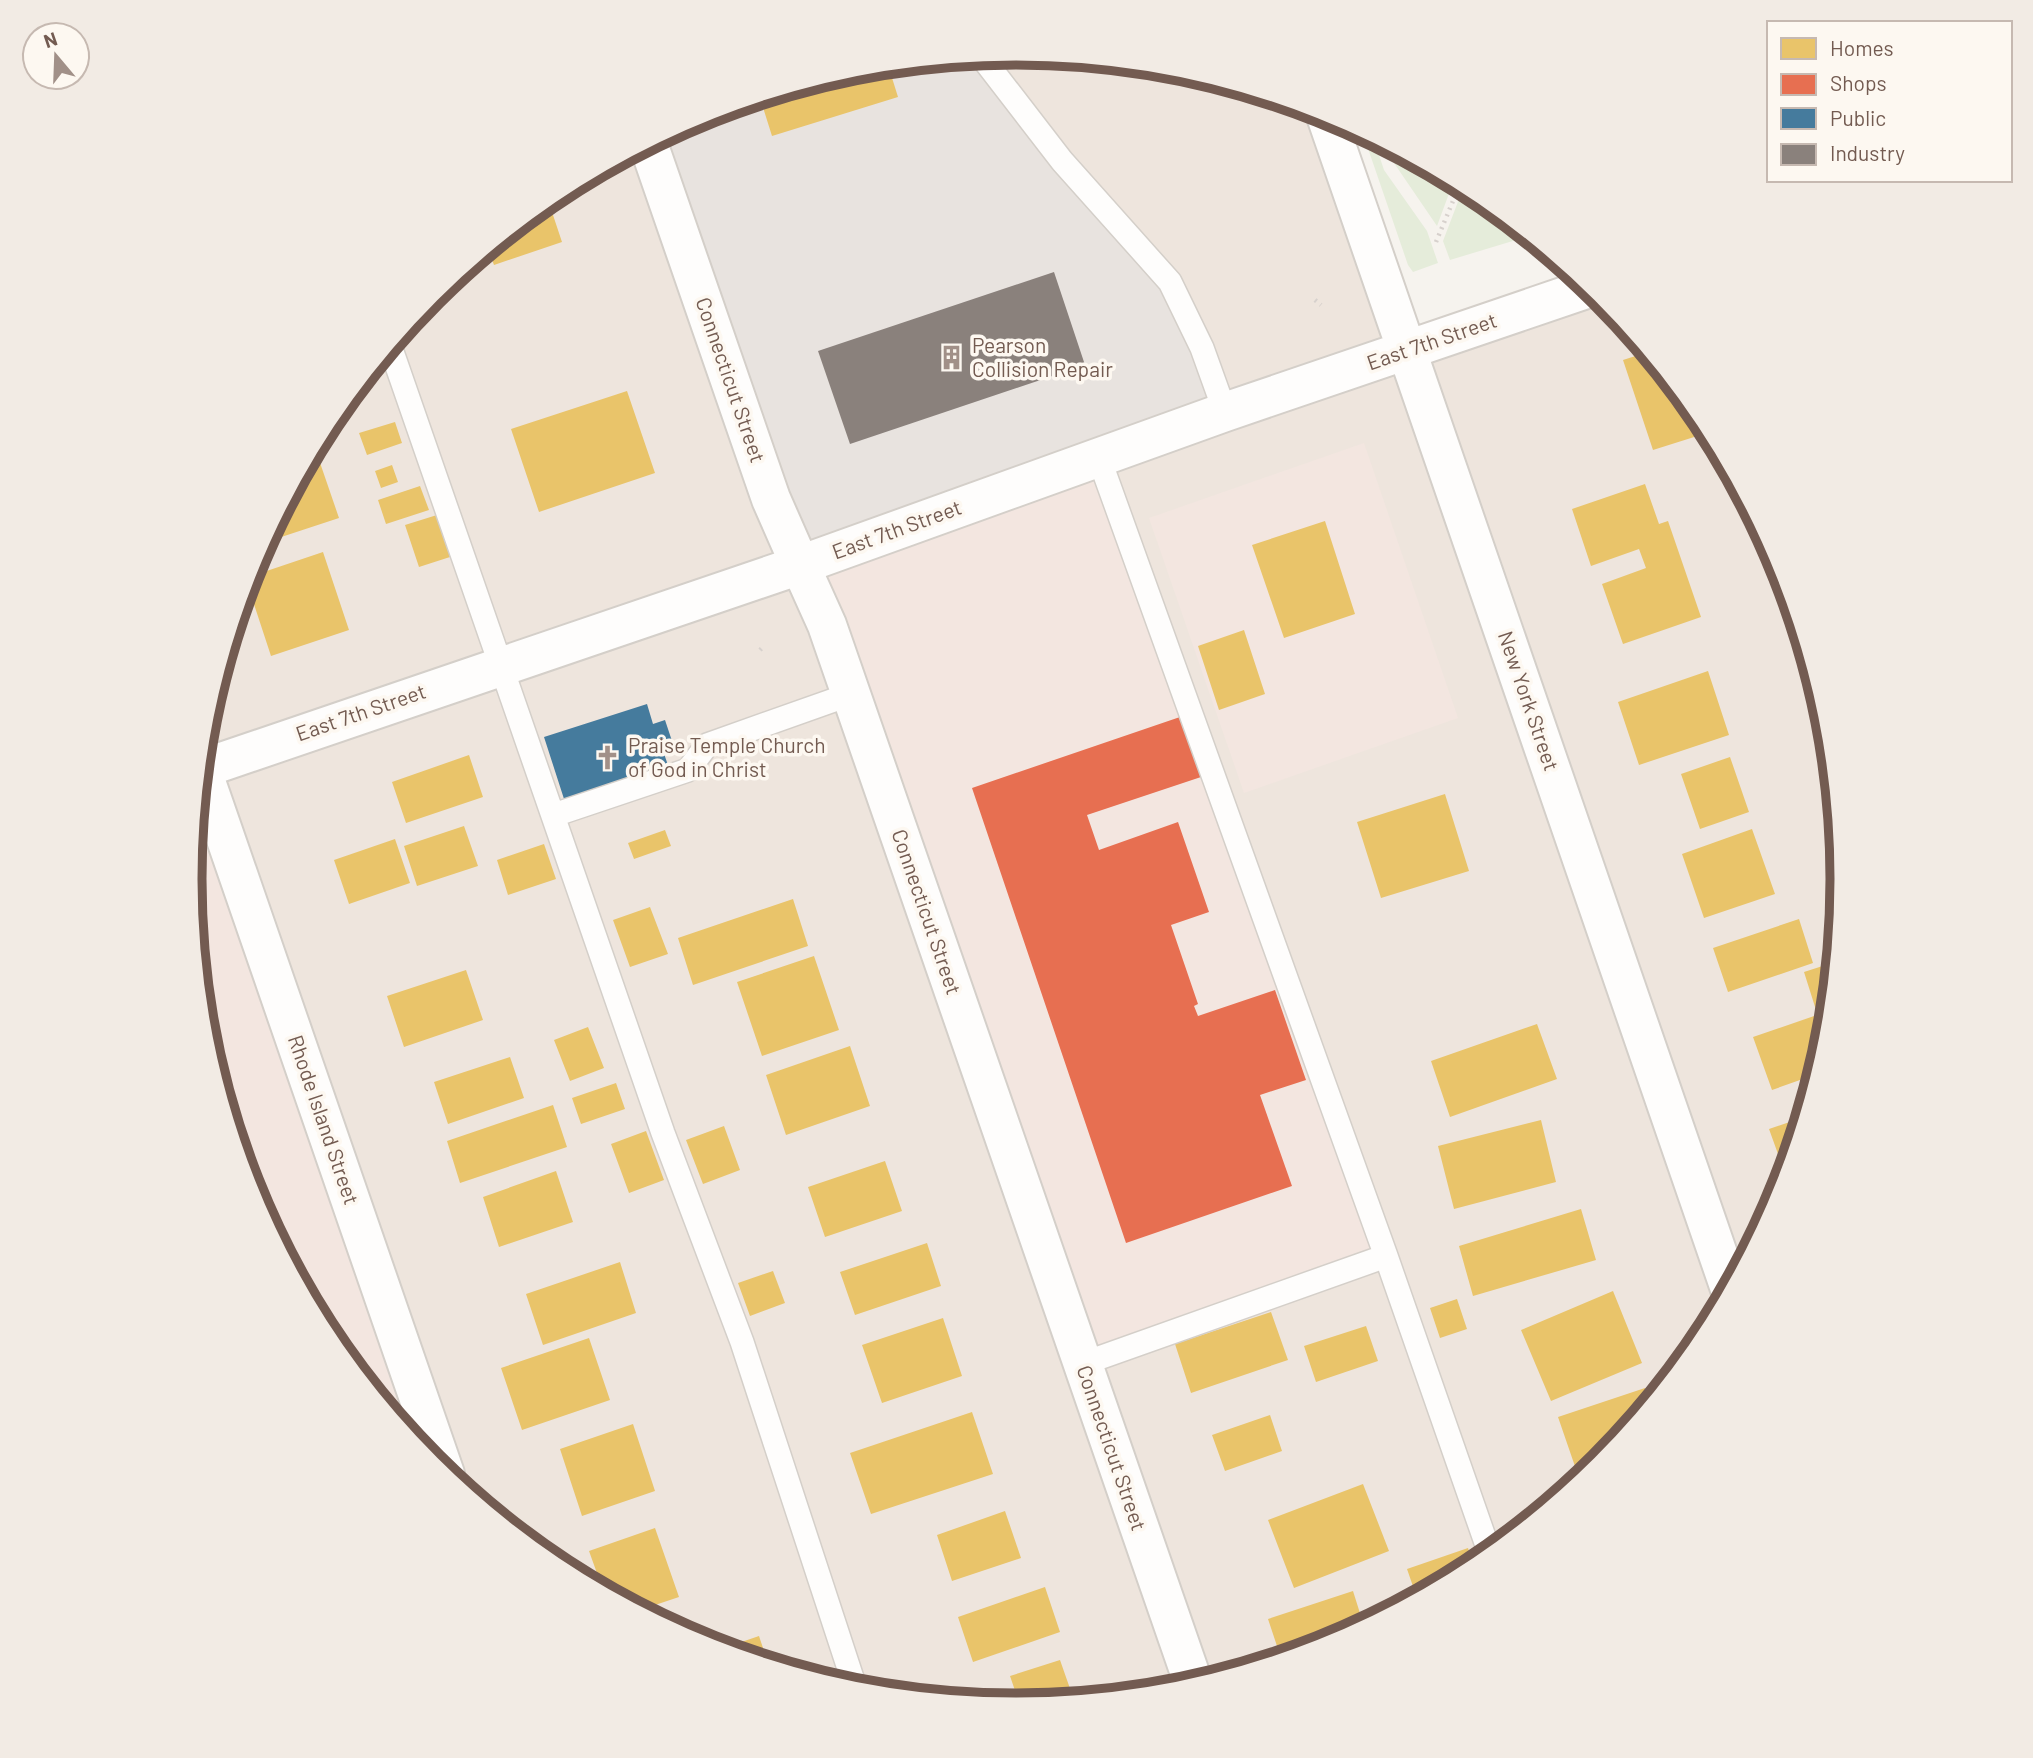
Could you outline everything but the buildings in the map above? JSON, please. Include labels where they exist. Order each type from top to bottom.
[{"type":"street","name":"New York Street","points":[[1330,128],[1726,1278]]},
{"type":"street","name":"Connecticut Street","points":[[652,151],[771,499],[827,625],[1190,1674]]},
{"type":"street","name":"East 7th Street","points":[[210,765],[800,565],[1225,412],[1579,291]]},
{"type":"street","name":"Rhode Island Street","points":[[208,787],[437,1451]]},
{"type":"lane","points":[[988,66],[1062,161],[1170,282],[1202,348],[1225,412]]},
{"type":"lane","points":[[393,355],[663,1133],[742,1342],[852,1677]]},
{"type":"lane","points":[[1099,458],[1386,1256],[1486,1544]]},
{"type":"lane","points":[[554,815],[688,770],[707,745],[851,694]]},
{"type":"lane","points":[[1082,1364],[1386,1256]]},
{"type":"path","points":[[1436,242],[1456,194]]},
{"type":"path","points":[[1315,300],[1321,305]]},
{"type":"shaded area","points":[[984,66],[1070,66],[1175,80],[1227,92],[1330,128],[1408,350],[1588,299],[1629,342],[1694,427],[1747,519],[1788,617],[1815,720],[1829,826],[1829,932],[1815,1038],[1788,1141],[1769,1191],[1722,1286],[1694,1331],[1629,1416],[1592,1455],[1512,1525],[1469,1556],[1377,1609],[1328,1631],[1227,1666],[1175,1678],[1070,1692],[1016,1693],[963,1692],[858,1678],[755,1650],[656,1609],[609,1584],[521,1525],[437,1451],[208,786],[218,720],[245,617],[264,567],[311,472],[371,383],[404,342],[441,303],[521,233],[609,174],[656,149],[1099,458]]},
{"type":"shaded area","points":[[989,66],[1170,282],[1225,412],[800,565],[651,152],[705,127],[806,92],[910,72]]},
{"type":"shaded area","points":[[1364,443],[1458,718],[1244,793],[1149,518]]},
{"type":"shaded area","points":[[1099,458],[1386,1256],[1082,1364],[800,565]]},
{"type":"shaded area","points":[[208,787],[423,1436],[371,1375],[311,1286],[264,1191],[245,1141],[218,1038],[209,985],[202,879]]},
{"type":"green space","points":[[1367,144],[1377,149],[1384,170],[1427,231],[1438,263],[1413,272],[1408,265]]},
{"type":"green space","points":[[1392,157],[1450,190],[1437,226]]},
{"type":"green space","points":[[1460,196],[1519,239],[1450,260],[1443,241]]},
{"type":"place","name":"Pearson Collision Repair","points":[[952,358]]},
{"type":"place","name":"Praise Temple Church of God in Christ","points":[[608,758]]}]
